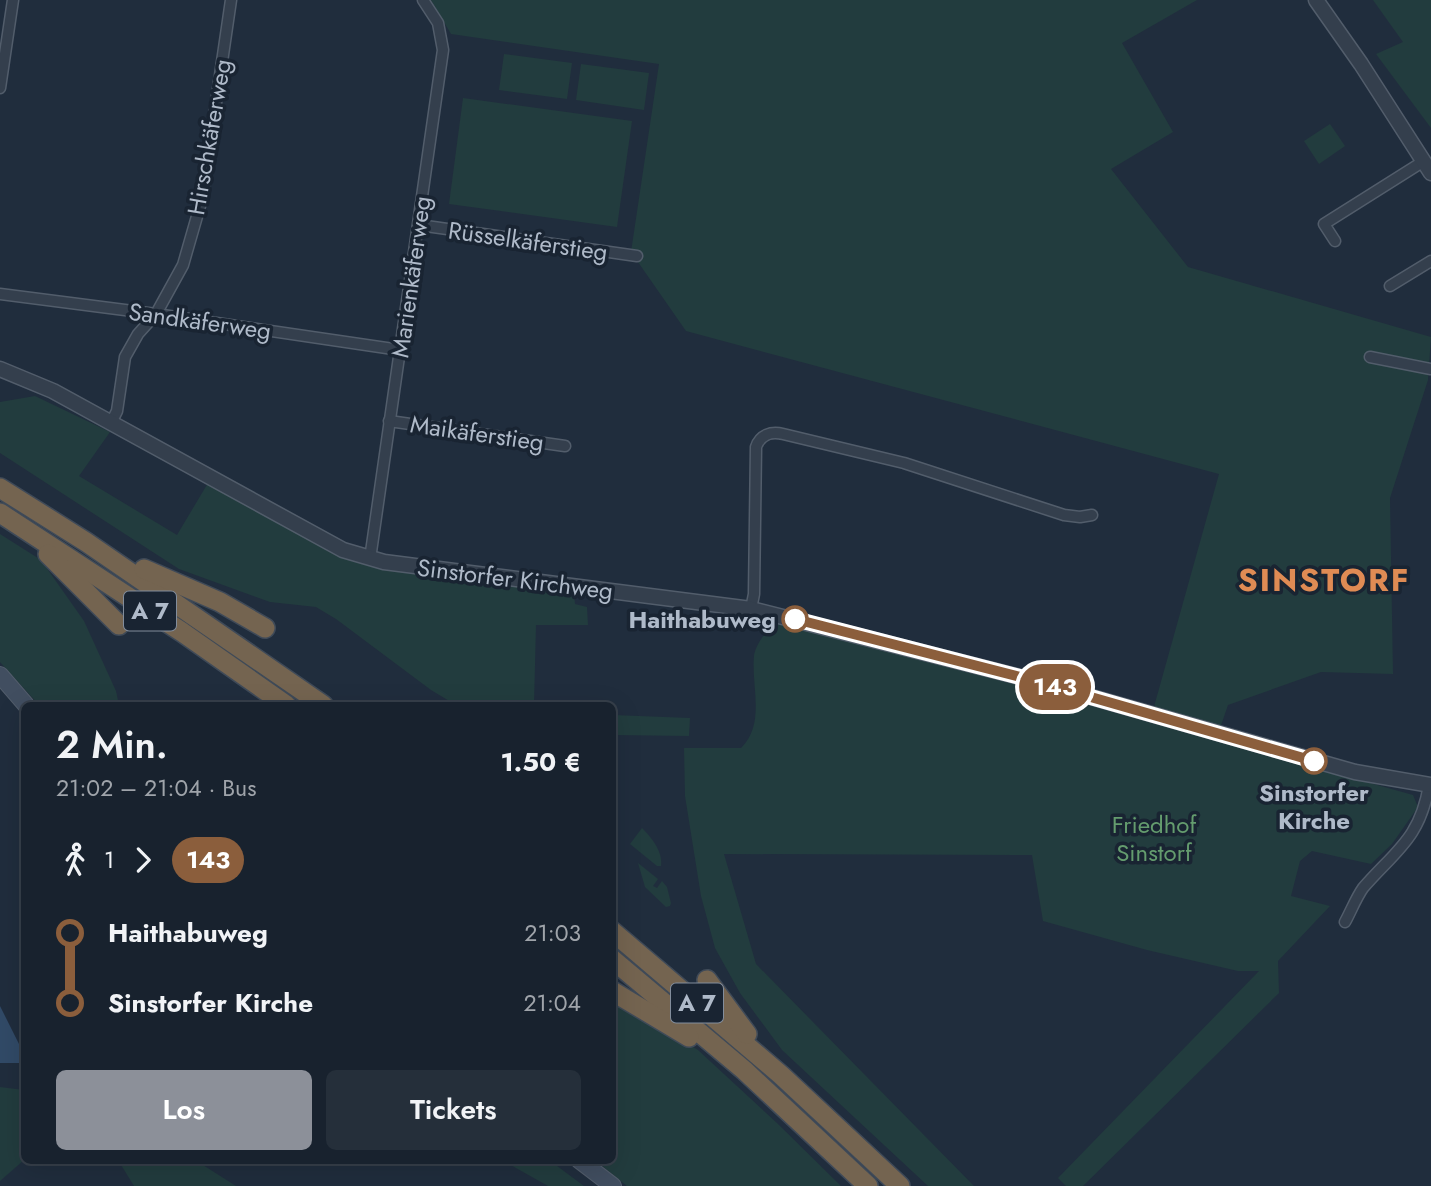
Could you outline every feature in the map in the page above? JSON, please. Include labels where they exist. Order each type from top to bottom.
[{"type":"highway","name":"A 7","points":[[0,488],[86,542],[319,702]]},
{"type":"highway","name":"A 7","points":[[6,516],[182,632],[282,702]]},
{"type":"highway","points":[[6,516],[72,576],[119,625]]},
{"type":"highway","points":[[86,542],[220,602],[265,628]]},
{"type":"highway","name":"A 7","points":[[616,934],[781,1075],[900,1186]]},
{"type":"highway","name":"A 7","points":[[616,962],[744,1070],[869,1186]]},
{"type":"highway","points":[[707,980],[781,1075]]},
{"type":"highway","points":[[616,993],[744,1070]]},
{"type":"main road","points":[[0,675],[23,702]]},
{"type":"main road","points":[[584,1164],[613,1186]]},
{"type":"street","points":[[0,89],[13,0]]},
{"type":"street","name":"Hirschkäferweg","points":[[111,423],[117,411],[125,357],[138,334],[156,314],[183,265],[202,199],[231,0]]},
{"type":"street","name":"Marienkäferweg","points":[[370,559],[443,50],[438,23],[423,0]]},
{"type":"street","points":[[1315,0],[1361,64],[1427,167],[1324,224],[1335,241]]},
{"type":"street","name":"Rüsselkäferstieg","points":[[419,225],[637,256]]},
{"type":"street","points":[[1390,286],[1431,261]]},
{"type":"street","name":"Sandkäferweg","points":[[0,294],[400,350]]},
{"type":"street","points":[[1370,357],[1431,369]]},
{"type":"street","name":"Sinstorfer Kirchweg","points":[[0,369],[53,391],[342,550],[370,559],[751,609],[1028,679],[1344,769],[1430,785]]},
{"type":"street","name":"Maikäferstieg","points":[[389,421],[565,446]]},
{"type":"street","points":[[751,609],[754,594],[756,447],[761,438],[771,433],[904,463],[1064,515],[1092,515]]},
{"type":"street","points":[[1345,922],[1362,890],[1394,858],[1410,837],[1423,813],[1430,785]]},
{"type":"green space","name":"Friedhof Sinstorf","points":[[431,0],[1197,0],[1122,43],[1173,132],[1111,169],[1188,267],[1431,337],[1428,380],[1390,498],[1393,674],[1321,672],[1228,705],[1216,740],[1413,795],[1418,807],[1392,844],[1371,864],[1312,851],[1300,861],[1291,896],[1330,906],[1278,961],[1279,993],[1083,1186],[1066,1186],[1058,1178],[1259,971],[1238,971],[1147,950],[1043,921],[1032,855],[724,854],[756,964],[974,1186],[928,1186],[782,1050],[740,993],[715,948],[701,896],[685,796],[684,748],[741,748],[749,738],[756,704],[755,652],[773,622],[1003,680],[1150,721],[1219,474],[686,331],[631,252],[659,64],[451,34]]},
{"type":"green space","points":[[1373,0],[1431,0],[1431,128],[1376,54],[1403,42]]},
{"type":"green space","points":[[504,54],[572,63],[567,99],[499,90]]},
{"type":"green space","points":[[581,64],[649,73],[644,110],[576,100]]},
{"type":"green space","points":[[463,98],[632,121],[617,227],[449,204]]},
{"type":"green space","points":[[1330,124],[1345,146],[1319,164],[1304,141]]},
{"type":"green space","points":[[35,396],[110,432],[79,476],[177,535],[208,483],[346,559],[380,569],[574,594],[575,604],[587,607],[588,625],[536,625],[534,702],[451,702],[316,607],[270,602],[179,569],[0,453],[0,402]]},
{"type":"green space","points":[[0,534],[41,560],[84,621],[116,691],[118,702],[36,702],[0,662]]},
{"type":"green space","points":[[616,715],[690,718],[689,736],[616,735]]},
{"type":"green space","points":[[642,828],[659,850],[661,866],[657,866],[630,844]]},
{"type":"green space","points":[[638,863],[658,879],[653,886],[657,888],[662,881],[667,887],[670,906],[666,907],[645,887]]},
{"type":"green space","points":[[616,1000],[698,1050],[841,1186],[627,1186],[600,1164],[616,1164]]},
{"type":"green space","points":[[0,1087],[21,1090],[21,1163],[0,1181]]},
{"type":"green space","points":[[120,1164],[201,1164],[236,1186],[134,1186]]},
{"type":"green space","points":[[509,1164],[554,1164],[584,1186],[548,1186]]},
{"type":"water","points":[[0,1006],[21,1048],[21,1063],[0,1063]]},
{"type":"bus line","name":"143","points":[[795,619],[1028,679],[1314,761]]},
{"type":"place","name":"Haithabuweg","points":[[795,619]]},
{"type":"place","name":"Sinstorfer Kirche","points":[[1314,761]]},
{"type":"district","name":"SINSTORF","points":[[1324,580]]}]
